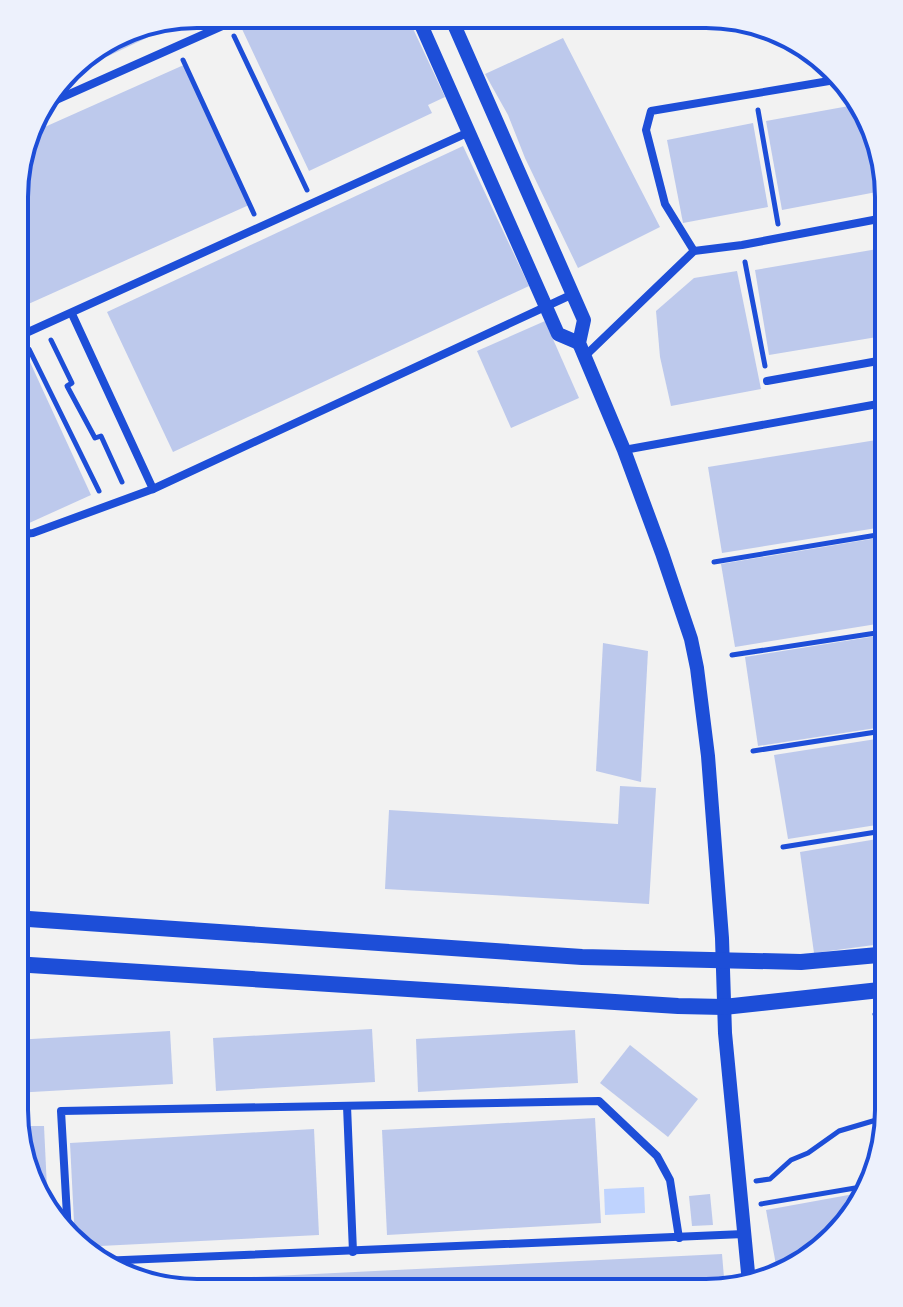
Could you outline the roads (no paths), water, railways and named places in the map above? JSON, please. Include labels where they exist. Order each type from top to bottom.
[{"type":"main road","points":[[28,919],[582,957],[801,962],[875,955]]},
{"type":"main road","points":[[28,965],[597,1002],[724,1007],[875,991]]},
{"type":"street","points":[[60,98],[216,28]]},
{"type":"street","points":[[423,28],[558,334],[582,349]]},
{"type":"street","points":[[456,28],[584,320],[582,349],[624,450],[691,639],[708,756],[724,1007],[748,1273]]},
{"type":"street","points":[[694,251],[665,204],[646,130],[651,111],[828,81]]},
{"type":"street","points":[[28,333],[469,132]]},
{"type":"street","points":[[582,349],[694,251],[875,220]]},
{"type":"street","points":[[28,534],[153,489],[573,294]]},
{"type":"street","points":[[72,314],[153,489]]},
{"type":"street","points":[[767,381],[875,362]]},
{"type":"street","points":[[624,450],[875,405]]},
{"type":"street","points":[[67,1217],[61,1111],[599,1101],[657,1156],[670,1180],[679,1238]]},
{"type":"street","points":[[347,1106],[353,1252]]},
{"type":"street","points":[[121,1260],[744,1234]]},
{"type":"water","points":[[644,1187],[645,1213],[605,1215],[604,1189]]}]
